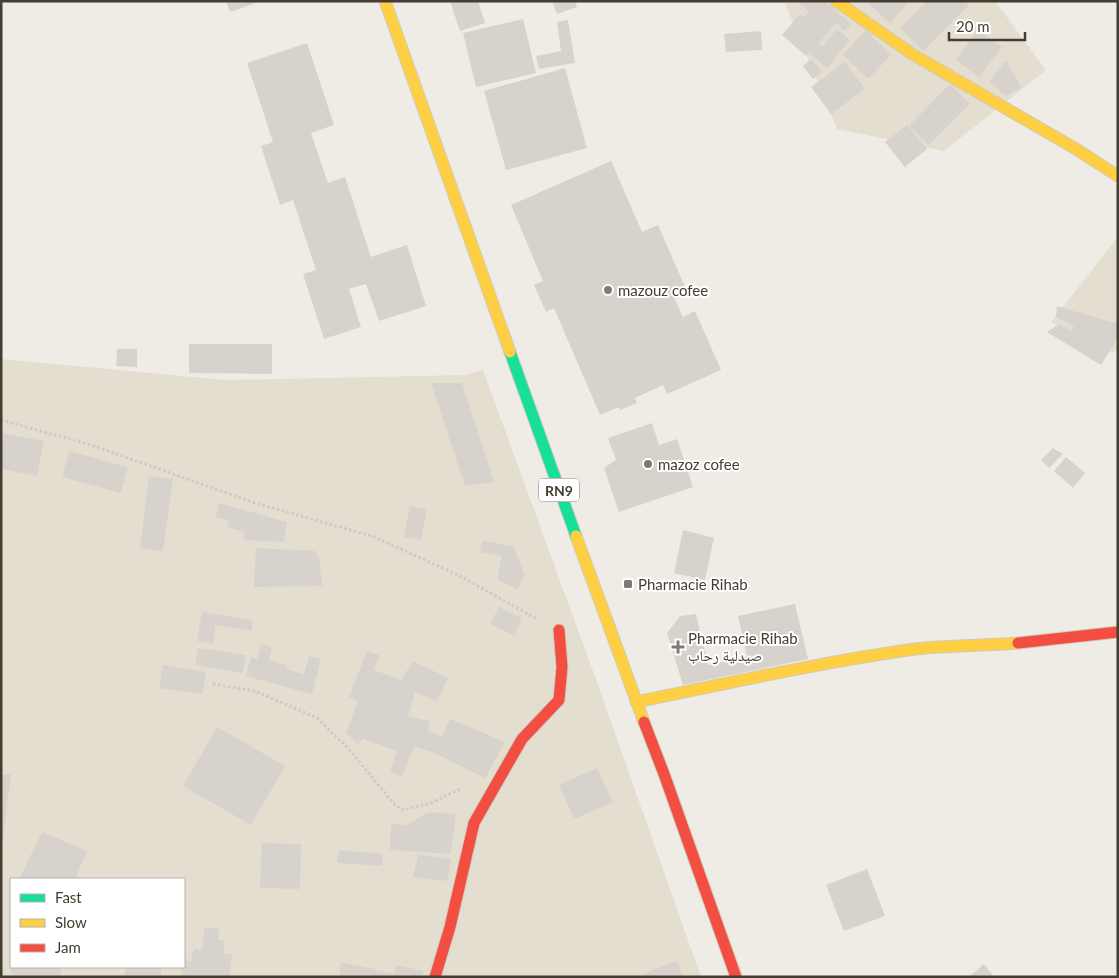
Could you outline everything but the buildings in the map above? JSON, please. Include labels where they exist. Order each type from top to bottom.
[{"type":"street","name":"RN9","points":[[385,1],[456,204],[736,977]]},
{"type":"street","points":[[836,1],[912,54],[1076,149],[1118,176]]},
{"type":"street","points":[[435,977],[450,927],[474,823],[522,739],[559,700],[562,667],[559,630]]},
{"type":"street","points":[[636,702],[811,667],[917,650],[988,646],[1118,632]]},
{"type":"path","points":[[1,420],[91,445],[255,503],[372,536],[460,576],[559,630]]},
{"type":"path","points":[[214,684],[256,690],[317,718],[348,748],[395,805],[403,810],[431,803],[467,786],[491,794]]},
{"type":"shaded area","points":[[784,1],[995,1],[1046,70],[944,151],[837,129]]},
{"type":"shaded area","points":[[1118,237],[1118,348],[1113,353],[1051,322]]},
{"type":"shaded area","points":[[1,359],[226,380],[465,375],[483,370],[593,671],[701,977],[1,977]]},
{"type":"traffic: fast","points":[[510,352],[576,536]]},
{"type":"traffic: slow","points":[[385,1],[510,352]]},
{"type":"traffic: slow","points":[[836,1],[912,54],[1076,149],[1118,176]]},
{"type":"traffic: slow","points":[[576,536],[644,722]]},
{"type":"traffic: slow","points":[[636,702],[880,654],[915,649],[1018,643]]},
{"type":"traffic: jam","points":[[435,977],[450,927],[474,823],[522,739],[559,700],[562,667],[559,630]]},
{"type":"traffic: jam","points":[[1018,643],[1118,632]]},
{"type":"traffic: jam","points":[[644,722],[736,977]]},
{"type":"place","name":"mazouz cofee","points":[[608,290]]},
{"type":"place","name":"mazoz cofee","points":[[648,464]]},
{"type":"place","name":"Pharmacie Rihab","points":[[628,584]]},
{"type":"place","name":"Pharmacie Rihab صيدلية رحاب","points":[[678,647]]}]
